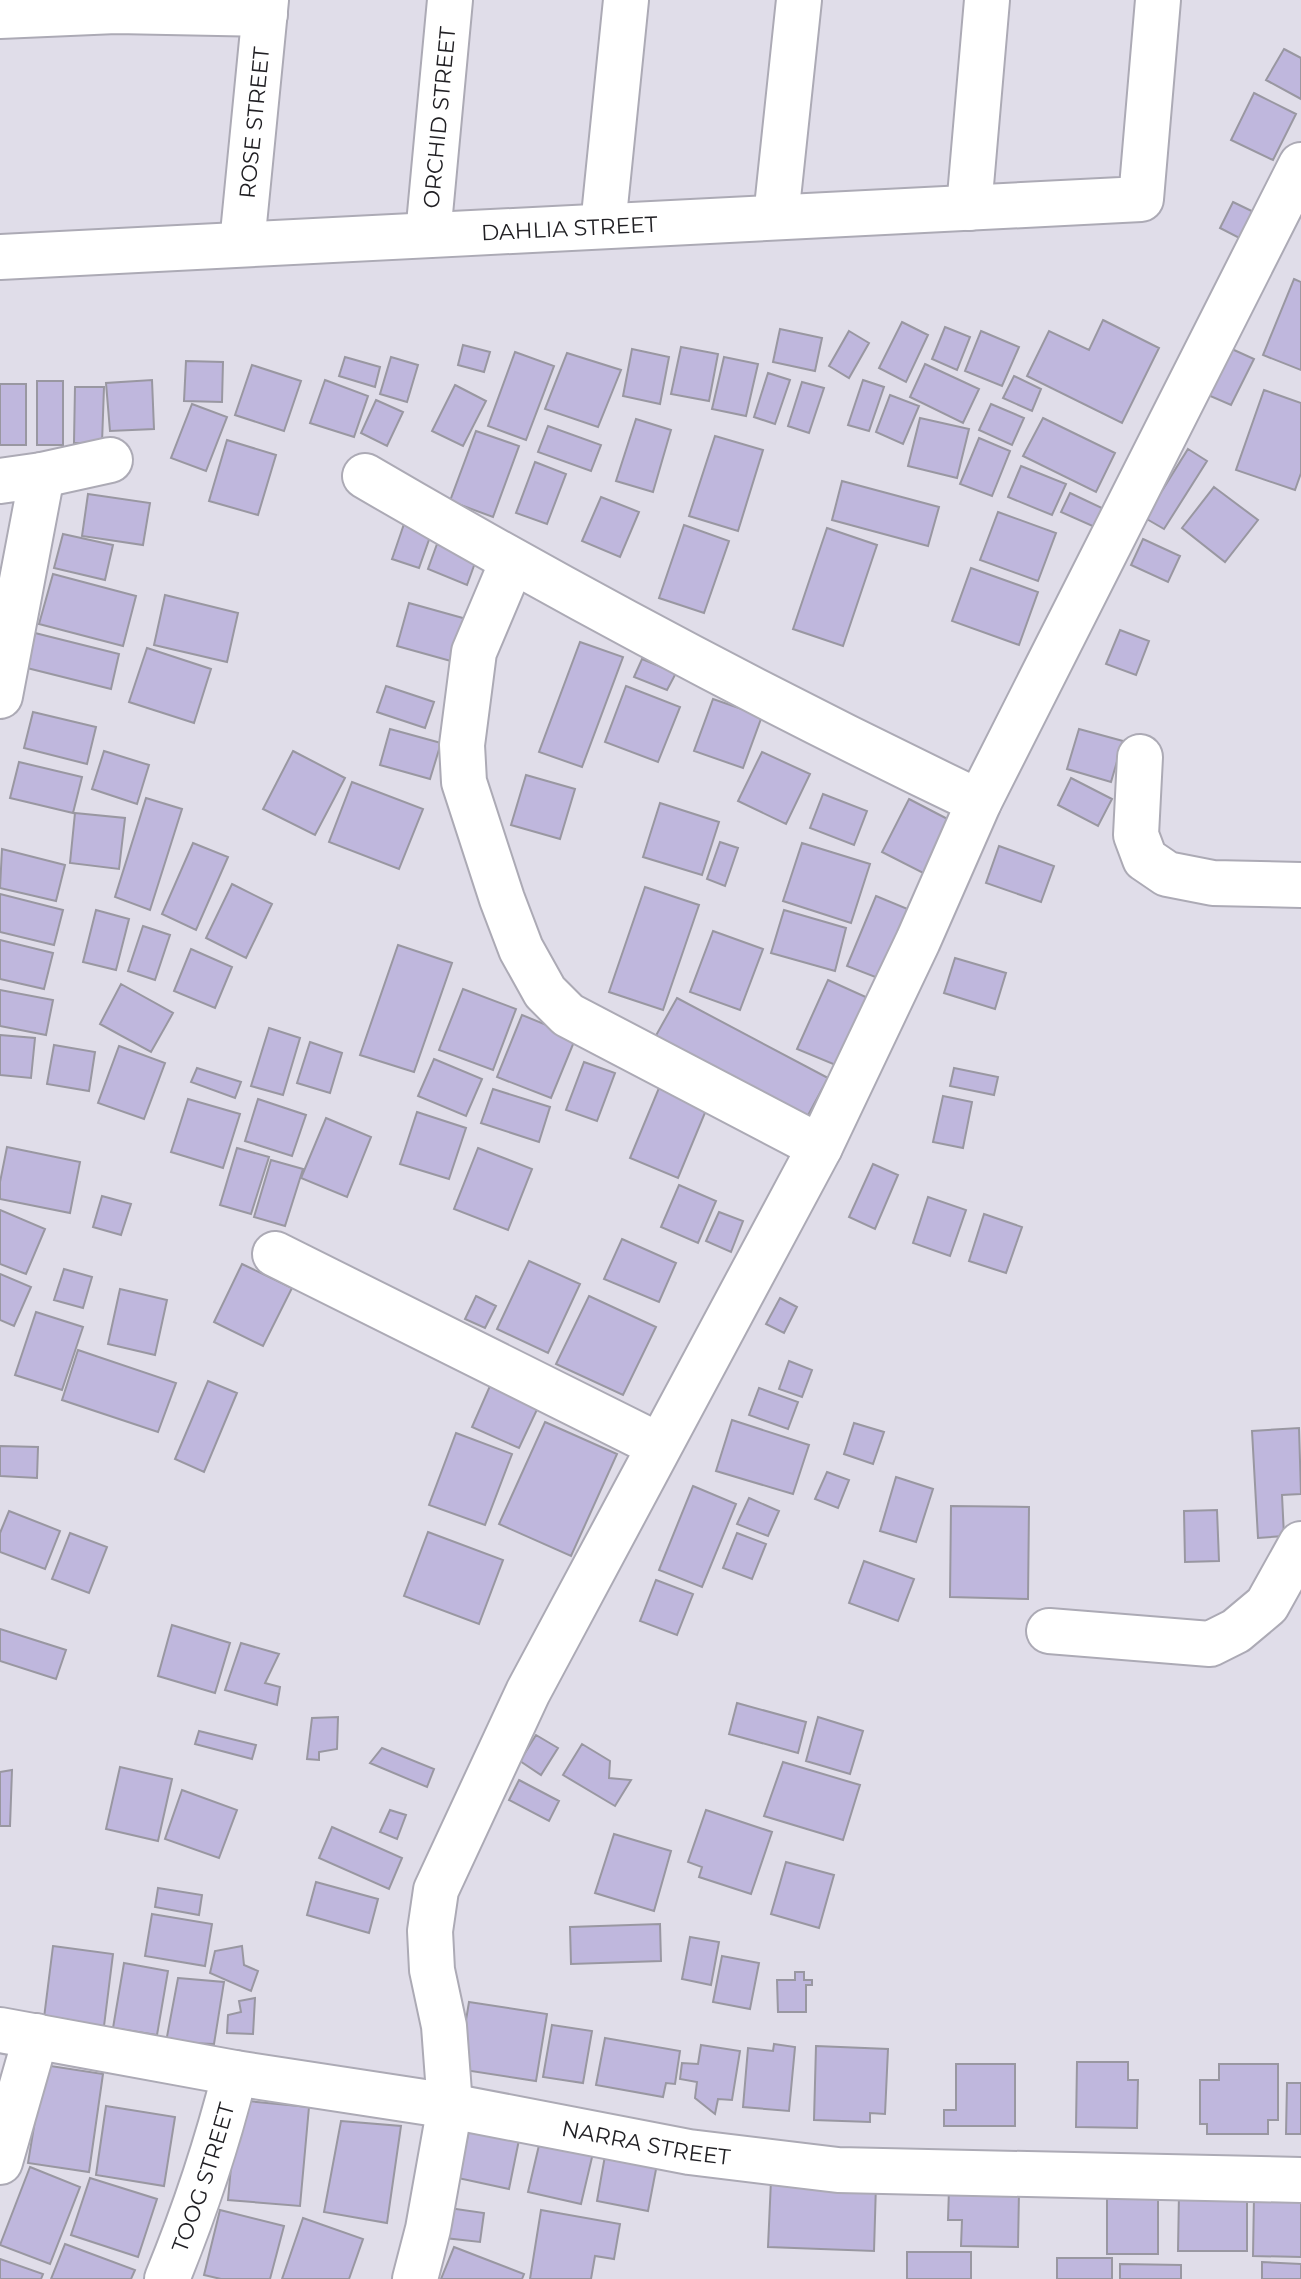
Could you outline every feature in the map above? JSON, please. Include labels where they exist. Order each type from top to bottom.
[{"type":"street","name":"ORCHID STREET","points":[[428,235],[450,0]]},
{"type":"street","points":[[603,226],[626,0]]},
{"type":"street","points":[[776,217],[799,0]]},
{"type":"street","points":[[969,208],[987,0]]},
{"type":"street","name":"DAHLIA STREET","points":[[0,257],[1141,199],[1158,0]]},
{"type":"street","points":[[0,16],[266,7]]},
{"type":"street","name":"ROSE STREET","points":[[242,244],[266,7]]},
{"type":"street","points":[[415,2279],[428,2229],[450,2106],[444,2026],[432,1970],[430,1931],[436,1890],[528,1692],[820,1147],[918,941],[979,802],[1301,165]]},
{"type":"street","points":[[0,481],[110,460]]},
{"type":"street","points":[[0,696],[42,475]]},
{"type":"street","points":[[365,476],[512,562],[878,754],[979,802]]},
{"type":"street","points":[[512,562],[474,652],[462,745],[464,782],[521,949],[545,992],[568,1015],[820,1147]]},
{"type":"street","points":[[1140,757],[1136,835],[1145,859],[1167,874],[1213,883],[1301,885]]},
{"type":"street","points":[[275,1254],[658,1445]]},
{"type":"street","points":[[1049,1631],[1210,1644],[1236,1631],[1267,1605],[1301,1544]]},
{"type":"street","points":[[0,2162],[18,2033]]},
{"type":"street","name":"NARRA STREET","points":[[18,2033],[235,2073],[450,2106],[689,2152],[838,2170],[1301,2180]]},
{"type":"street","name":"TOOG STREET","points":[[167,2279],[196,2209],[218,2143],[235,2073]]},
{"type":"building","points":[[1284,49],[1301,58],[1301,99],[1266,80]]},
{"type":"building","points":[[1254,93],[1296,114],[1273,160],[1231,140]]},
{"type":"building","points":[[1233,202],[1260,215],[1247,242],[1220,228]]},
{"type":"building","points":[[1294,279],[1301,282],[1301,370],[1263,355]]},
{"type":"building","points":[[1103,320],[1159,348],[1122,423],[1027,376],[1049,331],[1089,350]]},
{"type":"building","points":[[902,322],[928,335],[906,382],[879,368]]},
{"type":"building","points":[[945,327],[970,337],[957,370],[932,359]]},
{"type":"building","points":[[780,329],[822,338],[815,371],[773,362]]},
{"type":"building","points":[[849,331],[869,343],[849,378],[829,366]]},
{"type":"building","points":[[981,331],[1019,347],[1002,386],[965,371]]},
{"type":"building","points":[[463,345],[490,352],[484,372],[458,365]]},
{"type":"building","points":[[1223,345],[1254,359],[1231,405],[1201,392]]},
{"type":"building","points":[[681,347],[718,354],[709,401],[671,394]]},
{"type":"building","points":[[632,349],[669,357],[660,404],[623,396]]},
{"type":"building","points":[[515,352],[554,366],[526,440],[488,426]]},
{"type":"building","points":[[567,353],[621,370],[598,427],[545,409]]},
{"type":"building","points":[[345,357],[380,367],[375,387],[339,376]]},
{"type":"building","points":[[391,357],[418,365],[407,402],[380,394]]},
{"type":"building","points":[[724,357],[758,364],[746,416],[712,409]]},
{"type":"building","points":[[186,361],[223,362],[222,402],[184,401]]},
{"type":"building","points":[[925,364],[979,389],[963,423],[910,397]]},
{"type":"building","points":[[252,365],[301,381],[284,431],[235,415]]},
{"type":"building","points":[[768,373],[790,380],[775,424],[754,417]]},
{"type":"building","points":[[1014,376],[1041,389],[1032,411],[1003,398]]},
{"type":"building","points":[[152,380],[154,429],[110,431],[106,383]]},
{"type":"building","points":[[325,380],[368,396],[354,437],[310,423]]},
{"type":"building","points":[[863,380],[884,387],[869,431],[848,425]]},
{"type":"building","points":[[37,381],[63,381],[63,445],[37,445]]},
{"type":"building","points":[[802,382],[824,388],[809,433],[788,426]]},
{"type":"building","points":[[0,384],[26,384],[26,445],[0,445]]},
{"type":"building","points":[[455,385],[486,401],[463,446],[432,431]]},
{"type":"building","points":[[75,387],[104,387],[102,443],[74,443]]},
{"type":"building","points":[[1264,390],[1301,403],[1301,473],[1295,490],[1236,470]]},
{"type":"building","points":[[890,395],[919,406],[903,444],[876,432]]},
{"type":"building","points":[[376,400],[403,412],[387,446],[361,433]]},
{"type":"building","points":[[192,404],[227,417],[206,471],[171,458]]},
{"type":"building","points":[[991,404],[1024,418],[1012,445],[979,430]]},
{"type":"building","points":[[920,418],[969,429],[957,478],[908,466]]},
{"type":"building","points":[[1043,418],[1115,453],[1096,492],[1023,456]]},
{"type":"building","points":[[636,419],[671,430],[653,492],[616,481]]},
{"type":"building","points":[[548,426],[601,445],[591,471],[538,452]]},
{"type":"building","points":[[476,431],[519,446],[493,517],[450,501]]},
{"type":"building","points":[[715,436],[763,450],[738,531],[689,516]]},
{"type":"building","points":[[979,438],[1010,451],[992,496],[960,484]]},
{"type":"building","points":[[227,440],[276,455],[258,515],[209,501]]},
{"type":"building","points":[[1188,449],[1207,461],[1164,529],[1145,518]]},
{"type":"building","points":[[535,462],[566,474],[547,524],[516,513]]},
{"type":"building","points":[[1021,466],[1066,484],[1052,515],[1008,497]]},
{"type":"building","points":[[842,481],[939,507],[928,546],[832,520]]},
{"type":"building","points":[[1214,487],[1258,520],[1225,562],[1182,528]]},
{"type":"building","points":[[1070,493],[1106,510],[1097,528],[1061,512]]},
{"type":"building","points":[[88,494],[150,503],[143,545],[82,536]]},
{"type":"building","points":[[601,497],[639,512],[620,557],[582,541]]},
{"type":"building","points":[[998,512],[1056,533],[1038,581],[980,560]]},
{"type":"building","points":[[404,524],[431,534],[419,568],[392,559]]},
{"type":"building","points":[[684,525],[729,541],[704,613],[659,598]]},
{"type":"building","points":[[827,528],[877,545],[843,646],[793,629]]},
{"type":"building","points":[[63,534],[113,545],[105,580],[54,568]]},
{"type":"building","points":[[1143,539],[1180,556],[1168,582],[1131,565]]},
{"type":"building","points":[[437,544],[476,560],[467,585],[428,569]]},
{"type":"building","points":[[971,568],[1038,592],[1019,645],[952,621]]},
{"type":"building","points":[[53,574],[136,596],[123,646],[39,624]]},
{"type":"building","points":[[165,595],[238,613],[227,662],[154,645]]},
{"type":"building","points":[[409,603],[470,620],[458,663],[397,646]]},
{"type":"building","points":[[1120,630],[1149,641],[1136,675],[1106,664]]},
{"type":"building","points":[[35,633],[119,654],[111,689],[27,668]]},
{"type":"building","points":[[580,642],[623,657],[582,767],[539,752]]},
{"type":"building","points":[[147,648],[211,669],[194,723],[129,702]]},
{"type":"building","points":[[642,659],[676,673],[667,690],[634,677]]},
{"type":"building","points":[[386,686],[434,702],[425,728],[377,712]]},
{"type":"building","points":[[626,686],[680,707],[658,762],[605,742]]},
{"type":"building","points":[[713,699],[762,716],[743,768],[694,751]]},
{"type":"building","points":[[33,712],[96,727],[87,764],[24,748]]},
{"type":"building","points":[[390,729],[441,743],[430,779],[380,765]]},
{"type":"building","points":[[1079,729],[1123,741],[1111,782],[1067,769]]},
{"type":"building","points":[[104,751],[149,765],[137,804],[92,789]]},
{"type":"building","points":[[293,751],[345,778],[315,835],[263,809]]},
{"type":"building","points":[[762,752],[810,774],[786,824],[738,801]]},
{"type":"building","points":[[19,762],[82,777],[73,813],[10,798]]},
{"type":"building","points":[[526,775],[575,789],[560,839],[511,825]]},
{"type":"building","points":[[1071,778],[1112,799],[1098,826],[1058,805]]},
{"type":"building","points":[[352,782],[423,809],[399,869],[329,842]]},
{"type":"building","points":[[823,794],[867,811],[854,845],[810,828]]},
{"type":"building","points":[[146,798],[182,809],[150,910],[115,897]]},
{"type":"building","points":[[909,799],[961,826],[933,878],[882,852]]},
{"type":"building","points":[[660,803],[719,822],[702,875],[643,857]]},
{"type":"building","points":[[75,813],[125,818],[119,869],[70,863]]},
{"type":"building","points":[[720,842],[738,848],[725,886],[707,879]]},
{"type":"building","points":[[193,843],[228,857],[196,930],[162,914]]},
{"type":"building","points":[[802,843],[870,864],[851,923],[783,901]]},
{"type":"building","points":[[999,846],[1054,866],[1041,902],[986,883]]},
{"type":"building","points":[[2,849],[65,865],[56,901],[0,888]]},
{"type":"building","points":[[232,884],[272,904],[246,958],[206,938]]},
{"type":"building","points":[[645,887],[699,905],[663,1010],[609,992]]},
{"type":"building","points":[[0,894],[63,910],[54,945],[0,932]]},
{"type":"building","points":[[876,896],[910,910],[883,980],[847,966]]},
{"type":"building","points":[[96,910],[129,919],[116,970],[83,962]]},
{"type":"building","points":[[784,910],[846,928],[835,971],[771,953]]},
{"type":"building","points":[[143,926],[170,935],[155,980],[128,971]]},
{"type":"building","points":[[713,931],[763,949],[740,1010],[690,992]]},
{"type":"building","points":[[0,940],[53,953],[44,989],[0,979]]},
{"type":"building","points":[[398,945],[452,963],[414,1072],[360,1055]]},
{"type":"building","points":[[191,949],[232,967],[215,1008],[174,991]]},
{"type":"building","points":[[955,958],[1006,973],[995,1009],[944,993]]},
{"type":"building","points":[[828,980],[868,998],[838,1066],[797,1049]]},
{"type":"building","points":[[121,984],[173,1013],[151,1052],[100,1024]]},
{"type":"building","points":[[463,989],[516,1009],[493,1070],[439,1050]]},
{"type":"building","points":[[0,990],[53,1000],[46,1035],[0,1026]]},
{"type":"building","points":[[677,998],[828,1078],[806,1119],[654,1039]]},
{"type":"building","points":[[522,1015],[576,1037],[551,1098],[497,1077]]},
{"type":"building","points":[[269,1028],[300,1038],[283,1095],[251,1086]]},
{"type":"building","points":[[0,1035],[35,1038],[31,1078],[0,1075]]},
{"type":"building","points":[[310,1042],[342,1053],[330,1093],[297,1083]]},
{"type":"building","points":[[54,1045],[95,1052],[89,1091],[47,1084]]},
{"type":"building","points":[[119,1046],[165,1063],[144,1119],[98,1103]]},
{"type":"building","points":[[434,1059],[482,1079],[466,1116],[418,1096]]},
{"type":"building","points":[[584,1062],[615,1073],[597,1121],[566,1110]]},
{"type":"building","points":[[197,1068],[241,1082],[235,1098],[191,1082]]},
{"type":"building","points":[[954,1068],[998,1077],[994,1095],[950,1086]]},
{"type":"building","points":[[661,1083],[709,1103],[678,1178],[630,1158]]},
{"type":"building","points":[[493,1089],[550,1107],[539,1142],[481,1123]]},
{"type":"building","points":[[943,1096],[972,1102],[963,1148],[933,1142]]},
{"type":"building","points":[[188,1099],[240,1114],[223,1168],[171,1152]]},
{"type":"building","points":[[258,1099],[306,1115],[292,1156],[245,1141]]},
{"type":"building","points":[[417,1112],[466,1128],[449,1179],[400,1164]]},
{"type":"building","points":[[326,1118],[371,1137],[347,1197],[301,1178]]},
{"type":"building","points":[[7,1147],[80,1162],[70,1213],[0,1199]]},
{"type":"building","points":[[237,1148],[269,1157],[251,1214],[220,1205]]},
{"type":"building","points":[[478,1148],[532,1169],[508,1230],[454,1209]]},
{"type":"building","points":[[271,1160],[303,1169],[285,1226],[254,1217]]},
{"type":"building","points":[[873,1164],[898,1175],[875,1229],[849,1217]]},
{"type":"building","points":[[679,1185],[716,1201],[698,1243],[661,1227]]},
{"type":"building","points":[[102,1196],[131,1204],[121,1235],[93,1227]]},
{"type":"building","points":[[928,1197],[966,1210],[950,1256],[913,1243]]},
{"type":"building","points":[[0,1210],[45,1229],[26,1274],[0,1264]]},
{"type":"building","points":[[719,1212],[743,1221],[731,1252],[706,1241]]},
{"type":"building","points":[[984,1214],[1022,1227],[1006,1273],[969,1261]]},
{"type":"building","points":[[622,1239],[676,1263],[659,1302],[604,1279]]},
{"type":"building","points":[[529,1261],[580,1284],[548,1353],[497,1329]]},
{"type":"building","points":[[242,1264],[292,1288],[263,1346],[214,1322]]},
{"type":"building","points":[[64,1269],[92,1277],[83,1308],[54,1300]]},
{"type":"building","points":[[0,1274],[31,1287],[14,1326],[0,1320]]},
{"type":"building","points":[[120,1289],[167,1300],[155,1355],[108,1344]]},
{"type":"building","points":[[476,1296],[496,1306],[485,1328],[465,1319]]},
{"type":"building","points":[[589,1296],[656,1327],[623,1395],[556,1364]]},
{"type":"building","points":[[780,1298],[797,1307],[784,1333],[766,1324]]},
{"type":"building","points":[[36,1312],[83,1327],[62,1390],[15,1375]]},
{"type":"building","points":[[78,1350],[176,1383],[158,1432],[62,1400]]},
{"type":"building","points":[[789,1361],[812,1370],[802,1397],[779,1389]]},
{"type":"building","points":[[493,1379],[541,1401],[519,1448],[472,1427]]},
{"type":"building","points":[[208,1381],[237,1393],[204,1472],[175,1459]]},
{"type":"building","points":[[759,1388],[798,1402],[788,1429],[749,1415]]},
{"type":"building","points":[[732,1420],[809,1445],[793,1494],[716,1471]]},
{"type":"building","points":[[545,1422],[617,1454],[571,1556],[499,1524]]},
{"type":"building","points":[[854,1423],[884,1432],[873,1464],[844,1454]]},
{"type":"building","points":[[1299,1428],[1301,1494],[1282,1495],[1284,1536],[1258,1538],[1252,1431]]},
{"type":"building","points":[[456,1433],[512,1454],[485,1525],[429,1505]]},
{"type":"building","points":[[0,1446],[38,1447],[37,1478],[0,1476]]},
{"type":"building","points":[[827,1472],[849,1480],[838,1508],[815,1499]]},
{"type":"building","points":[[896,1477],[933,1489],[916,1542],[880,1531]]},
{"type":"building","points":[[693,1486],[736,1504],[702,1587],[659,1570]]},
{"type":"building","points":[[749,1498],[779,1511],[768,1536],[737,1524]]},
{"type":"building","points":[[951,1506],[1029,1507],[1028,1599],[950,1597]]},
{"type":"building","points":[[1217,1510],[1219,1561],[1185,1562],[1184,1511]]},
{"type":"building","points":[[9,1511],[60,1531],[45,1569],[0,1552],[0,1533]]},
{"type":"building","points":[[428,1532],[503,1560],[479,1624],[404,1596]]},
{"type":"building","points":[[70,1533],[107,1547],[89,1593],[52,1579]]},
{"type":"building","points":[[737,1533],[766,1544],[752,1579],[723,1568]]},
{"type":"building","points":[[864,1561],[914,1579],[898,1621],[849,1603]]},
{"type":"building","points":[[656,1580],[693,1594],[677,1635],[640,1621]]},
{"type":"building","points":[[172,1625],[230,1643],[215,1693],[158,1676]]},
{"type":"building","points":[[0,1629],[66,1650],[56,1679],[0,1661]]},
{"type":"building","points":[[241,1643],[279,1654],[265,1683],[280,1687],[277,1705],[225,1690]]},
{"type":"building","points":[[737,1703],[806,1722],[798,1753],[729,1734]]},
{"type":"building","points":[[338,1717],[337,1749],[319,1752],[319,1760],[307,1759],[312,1718]]},
{"type":"building","points":[[818,1717],[863,1731],[850,1774],[806,1761]]},
{"type":"building","points":[[199,1731],[256,1745],[252,1759],[195,1744]]},
{"type":"building","points":[[536,1735],[558,1748],[541,1775],[520,1761]]},
{"type":"building","points":[[582,1744],[610,1761],[609,1778],[631,1780],[615,1806],[563,1775]]},
{"type":"building","points":[[382,1748],[434,1769],[427,1787],[370,1763]]},
{"type":"building","points":[[783,1762],[860,1785],[843,1840],[764,1816]]},
{"type":"building","points":[[120,1767],[172,1779],[158,1841],[106,1829]]},
{"type":"building","points":[[12,1770],[10,1826],[0,1826],[0,1772]]},
{"type":"building","points":[[519,1780],[559,1801],[549,1821],[509,1800]]},
{"type":"building","points":[[182,1790],[237,1810],[219,1858],[165,1839]]},
{"type":"building","points":[[390,1810],[406,1815],[397,1839],[380,1832]]},
{"type":"building","points":[[706,1810],[772,1832],[751,1894],[699,1877],[702,1867],[688,1862]]},
{"type":"building","points":[[332,1827],[402,1858],[389,1889],[319,1858]]},
{"type":"building","points":[[614,1834],[671,1851],[654,1911],[595,1893]]},
{"type":"building","points":[[786,1862],[834,1875],[819,1928],[771,1914]]},
{"type":"building","points":[[316,1882],[378,1899],[369,1933],[307,1915]]},
{"type":"building","points":[[158,1888],[202,1895],[199,1915],[155,1907]]},
{"type":"building","points":[[152,1914],[212,1924],[205,1966],[145,1956]]},
{"type":"building","points":[[660,1924],[661,1961],[571,1964],[570,1927]]},
{"type":"building","points":[[690,1937],[719,1942],[711,1985],[682,1979]]},
{"type":"building","points":[[53,1946],[113,1954],[103,2034],[43,2026]]},
{"type":"building","points":[[242,1946],[244,1965],[258,1971],[251,1991],[210,1973],[215,1951]]},
{"type":"building","points":[[722,1956],[759,1963],[750,2009],[713,2002]]},
{"type":"building","points":[[124,1963],[168,1971],[157,2035],[113,2028]]},
{"type":"building","points":[[795,1972],[804,1972],[804,1980],[812,1980],[812,1985],[806,1985],[806,2012],[778,2012],[777,1980],[795,1980]]},
{"type":"building","points":[[178,1978],[224,1982],[214,2044],[166,2042]]},
{"type":"building","points":[[255,1998],[253,2034],[227,2033],[228,2015],[241,2012],[239,2001]]},
{"type":"building","points":[[469,2002],[547,2014],[536,2081],[458,2069]]},
{"type":"building","points":[[552,2025],[592,2031],[583,2083],[543,2077]]},
{"type":"building","points":[[605,2038],[680,2051],[675,2084],[666,2083],[663,2097],[596,2085]]},
{"type":"building","points":[[774,2044],[795,2047],[789,2111],[743,2107],[748,2048],[773,2051]]},
{"type":"building","points":[[701,2045],[740,2051],[732,2100],[718,2099],[715,2114],[695,2098],[697,2082],[680,2079],[682,2063],[698,2064]]},
{"type":"building","points":[[816,2046],[888,2049],[885,2114],[870,2113],[870,2122],[814,2120]]},
{"type":"building","points":[[1077,2062],[1128,2062],[1128,2080],[1138,2080],[1137,2128],[1076,2127]]},
{"type":"building","points":[[956,2064],[1015,2064],[1015,2126],[944,2126],[944,2110],[956,2110]]},
{"type":"building","points":[[1219,2064],[1278,2064],[1278,2120],[1268,2120],[1268,2134],[1207,2134],[1207,2124],[1200,2124],[1200,2080],[1219,2080]]},
{"type":"building","points":[[44,2065],[103,2074],[89,2172],[28,2163]]},
{"type":"building","points":[[1287,2083],[1301,2083],[1301,2134],[1286,2134]]},
{"type":"building","points":[[237,2100],[309,2107],[300,2206],[228,2200]]},
{"type":"building","points":[[106,2106],[175,2117],[164,2186],[96,2175]]},
{"type":"building","points":[[341,2121],[401,2126],[387,2223],[324,2212]]},
{"type":"building","points":[[470,2126],[520,2135],[509,2189],[458,2178]]},
{"type":"building","points":[[540,2141],[593,2153],[581,2204],[528,2192]]},
{"type":"building","points":[[606,2150],[658,2159],[648,2211],[597,2201]]},
{"type":"building","points":[[30,2167],[80,2187],[50,2264],[0,2245]]},
{"type":"building","points":[[90,2178],[157,2199],[138,2257],[71,2235]]},
{"type":"building","points":[[771,2180],[876,2184],[874,2251],[768,2247]]},
{"type":"building","points":[[949,2189],[1019,2191],[1018,2247],[961,2246],[962,2220],[948,2220]]},
{"type":"building","points":[[1179,2193],[1247,2194],[1247,2251],[1178,2251]]},
{"type":"building","points":[[1107,2197],[1158,2197],[1158,2254],[1107,2254]]},
{"type":"building","points":[[1254,2197],[1301,2198],[1301,2257],[1253,2256]]},
{"type":"building","points":[[449,2208],[484,2213],[480,2242],[445,2238]]},
{"type":"building","points":[[220,2210],[284,2226],[270,2279],[221,2279],[204,2275]]},
{"type":"building","points":[[541,2210],[620,2224],[614,2259],[595,2256],[591,2279],[530,2279]]},
{"type":"building","points":[[303,2218],[363,2239],[349,2279],[282,2279]]},
{"type":"building","points":[[65,2244],[135,2270],[131,2279],[51,2279]]},
{"type":"building","points":[[454,2247],[524,2274],[522,2279],[441,2279]]},
{"type":"building","points":[[907,2252],[971,2252],[971,2279],[907,2279]]},
{"type":"building","points":[[1057,2258],[1112,2258],[1112,2279],[1057,2279]]},
{"type":"building","points":[[0,2259],[43,2274],[41,2279],[0,2279]]},
{"type":"building","points":[[1262,2262],[1301,2264],[1301,2279],[1262,2279]]},
{"type":"building","points":[[1120,2264],[1181,2265],[1181,2279],[1120,2279]]}]
